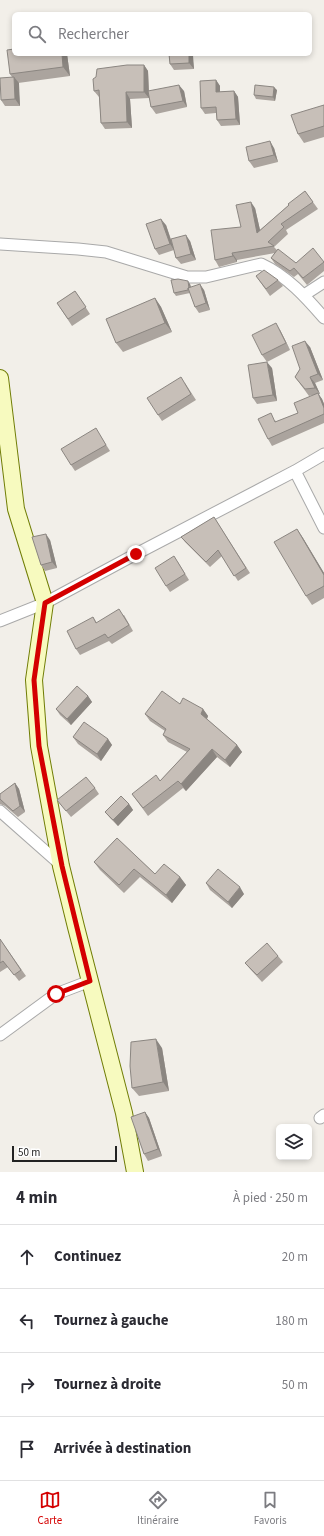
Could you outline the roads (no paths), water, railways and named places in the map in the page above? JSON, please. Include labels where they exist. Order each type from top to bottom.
[{"type":"main road","points":[[0,378],[16,509],[45,603],[34,680],[39,746],[62,866],[124,1113],[135,1172]]},
{"type":"street","points":[[0,244],[106,252],[187,277],[206,278],[261,264],[271,268],[304,295],[324,318]]},
{"type":"street","points":[[304,295],[324,282]]},
{"type":"street","points":[[0,621],[45,603],[295,471],[324,454]]},
{"type":"street","points":[[295,471],[324,528]]},
{"type":"street","points":[[0,812],[62,866]]},
{"type":"street","points":[[0,1035],[56,994],[90,981]]}]
